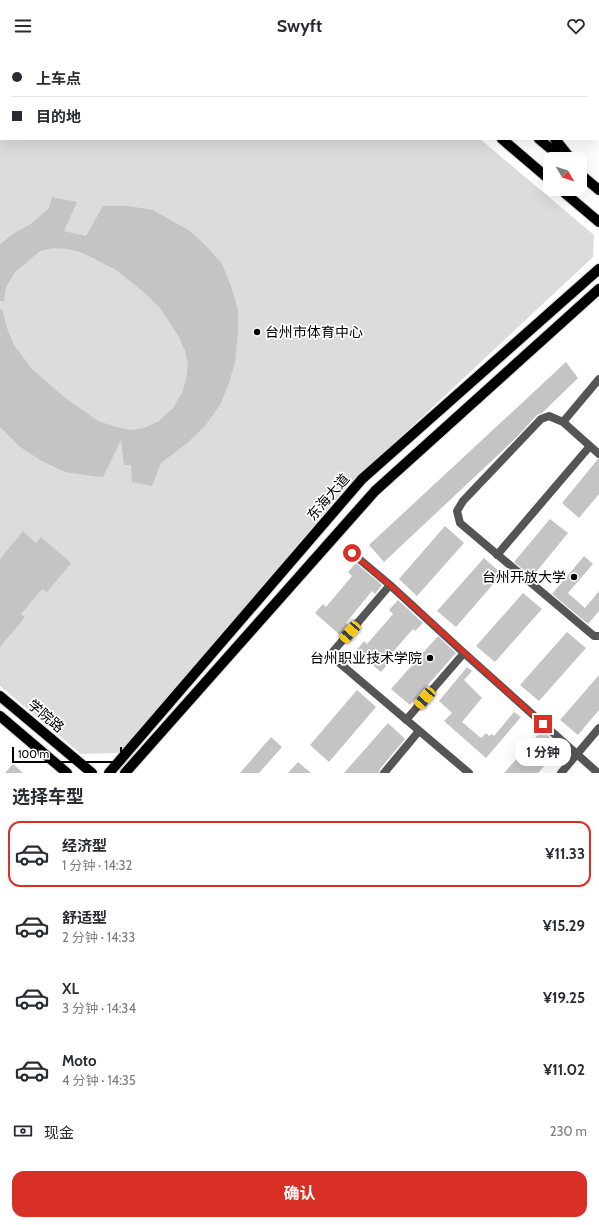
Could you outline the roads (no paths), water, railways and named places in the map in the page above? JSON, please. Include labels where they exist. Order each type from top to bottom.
[{"type":"main road","points":[[503,140],[543,174]]},
{"type":"main road","points":[[540,140],[555,152]]},
{"type":"main road","points":[[556,140],[565,152]]},
{"type":"main road","points":[[587,179],[599,190]]},
{"type":"main road","points":[[568,196],[596,219],[599,228]]},
{"type":"main road","name":"东海大道","points":[[109,773],[362,479],[599,269]]},
{"type":"main road","points":[[125,773],[375,491],[599,289]]},
{"type":"main road","name":"学院路","points":[[0,696],[92,773]]},
{"type":"main road","points":[[0,716],[67,773]]},
{"type":"lane","points":[[563,422],[599,379]]},
{"type":"lane","points":[[599,454],[563,422],[549,416],[541,419],[463,500],[457,511],[460,523],[594,636],[599,636]]},
{"type":"lane","points":[[498,555],[590,446]]},
{"type":"lane","points":[[352,553],[390,585],[598,773]]},
{"type":"lane","points":[[390,585],[330,655],[469,773]]},
{"type":"lane","points":[[406,720],[464,653]]},
{"type":"lane","points":[[561,773],[599,728]]},
{"type":"lane","points":[[384,773],[419,731]]},
{"type":"place","name":"台州市体育中心","points":[[257,332]]},
{"type":"place","name":"台州开放大学","points":[[574,577]]},
{"type":"place","name":"台州职业技术学院","points":[[430,658]]}]
